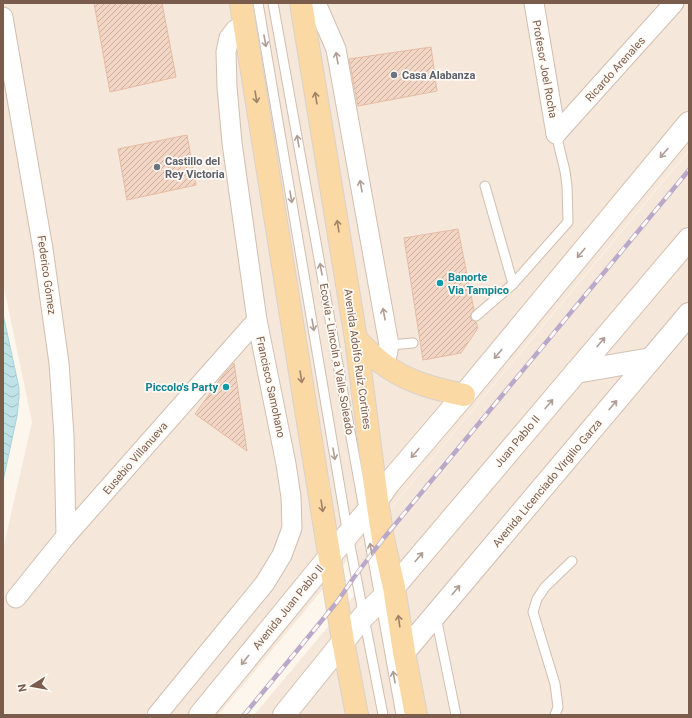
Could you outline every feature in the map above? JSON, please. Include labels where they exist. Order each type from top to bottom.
[{"type":"main road","name":"Avenida Adolfo Ruíz Cortines","points":[[301,3],[356,339],[371,507],[383,539],[387,593],[404,652],[416,715]]},
{"type":"main road","points":[[243,13],[343,641],[357,715]]},
{"type":"main road","points":[[371,507],[389,483],[464,395],[689,123]]},
{"type":"main road","name":"Juan Pablo II","points":[[343,641],[363,617],[387,593],[689,239]]},
{"type":"main road","name":"Avenida Licenciado Virgilio Garza","points":[[404,652],[689,314]]},
{"type":"main road","points":[[356,339],[387,356],[408,379],[429,387],[464,395]]},
{"type":"main road","points":[[576,372],[651,359]]},
{"type":"main road","name":"Avenida Juan Pablo II","points":[[200,715],[371,507]]},
{"type":"main road","points":[[284,715],[343,641]]},
{"type":"street","points":[[316,3],[336,49],[387,356]]},
{"type":"street","name":"Profesor Joel Rocha","points":[[534,3],[556,134]]},
{"type":"street","name":"Ricardo Arenales","points":[[556,134],[674,3]]},
{"type":"street","name":"Francisco Samohano","points":[[157,715],[265,583],[282,555],[292,528],[291,497],[286,464],[257,320],[232,143],[227,87],[226,52],[229,38],[243,13]]},
{"type":"street","name":"Federico Gómez","points":[[3,17],[43,249],[59,363],[64,436],[66,536]]},
{"type":"street","name":"Eusebio Villanueva","points":[[16,598],[66,536],[257,320]]},
{"type":"lane","points":[[258,3],[348,535],[383,715]]},
{"type":"lane","name":"Ecovía - Lincoln a Valle Soleado","points":[[273,3],[371,507]]},
{"type":"lane","points":[[476,316],[513,284],[568,222],[565,171],[556,134]]},
{"type":"lane","points":[[485,186],[513,284]]},
{"type":"lane","points":[[387,356],[413,343]]},
{"type":"lane","points":[[555,715],[558,707],[555,684],[533,612],[537,598],[545,587],[572,561]]},
{"type":"lane","points":[[387,593],[401,715]]},
{"type":"lane","points":[[436,614],[456,715]]},
{"type":"shaded area","points":[[3,3],[689,3],[689,150],[218,715],[3,715],[3,549],[32,422],[3,283]]},
{"type":"shaded area","points":[[689,151],[689,715],[254,715],[358,591],[352,555]]},
{"type":"water","points":[[3,314],[19,388],[19,397],[17,416],[3,481]]},
{"type":"building","points":[[94,3],[162,3],[176,77],[110,92]]},
{"type":"building","name":"Casa Alabanza","points":[[431,47],[437,91],[358,106],[349,59]]},
{"type":"building","name":"Castillo del Rey Victoria","points":[[187,135],[196,185],[127,200],[118,149]]},
{"type":"building","name":"Banorte Via Tampico","points":[[458,229],[474,310],[470,318],[476,322],[478,328],[461,353],[423,360],[404,238]]},
{"type":"building","name":"Piccolo's Party","points":[[234,363],[247,451],[195,414],[221,378]]},
{"type":"railway","points":[[244,715],[337,602],[383,539],[689,170]]},
{"type":"place","name":"Casa Alabanza","points":[[394,75]]},
{"type":"place","name":"Castillo del Rey Victoria","points":[[157,167]]},
{"type":"place","name":"Banorte Via Tampico","points":[[440,283]]},
{"type":"place","name":"Piccolo's Party","points":[[226,387]]}]
